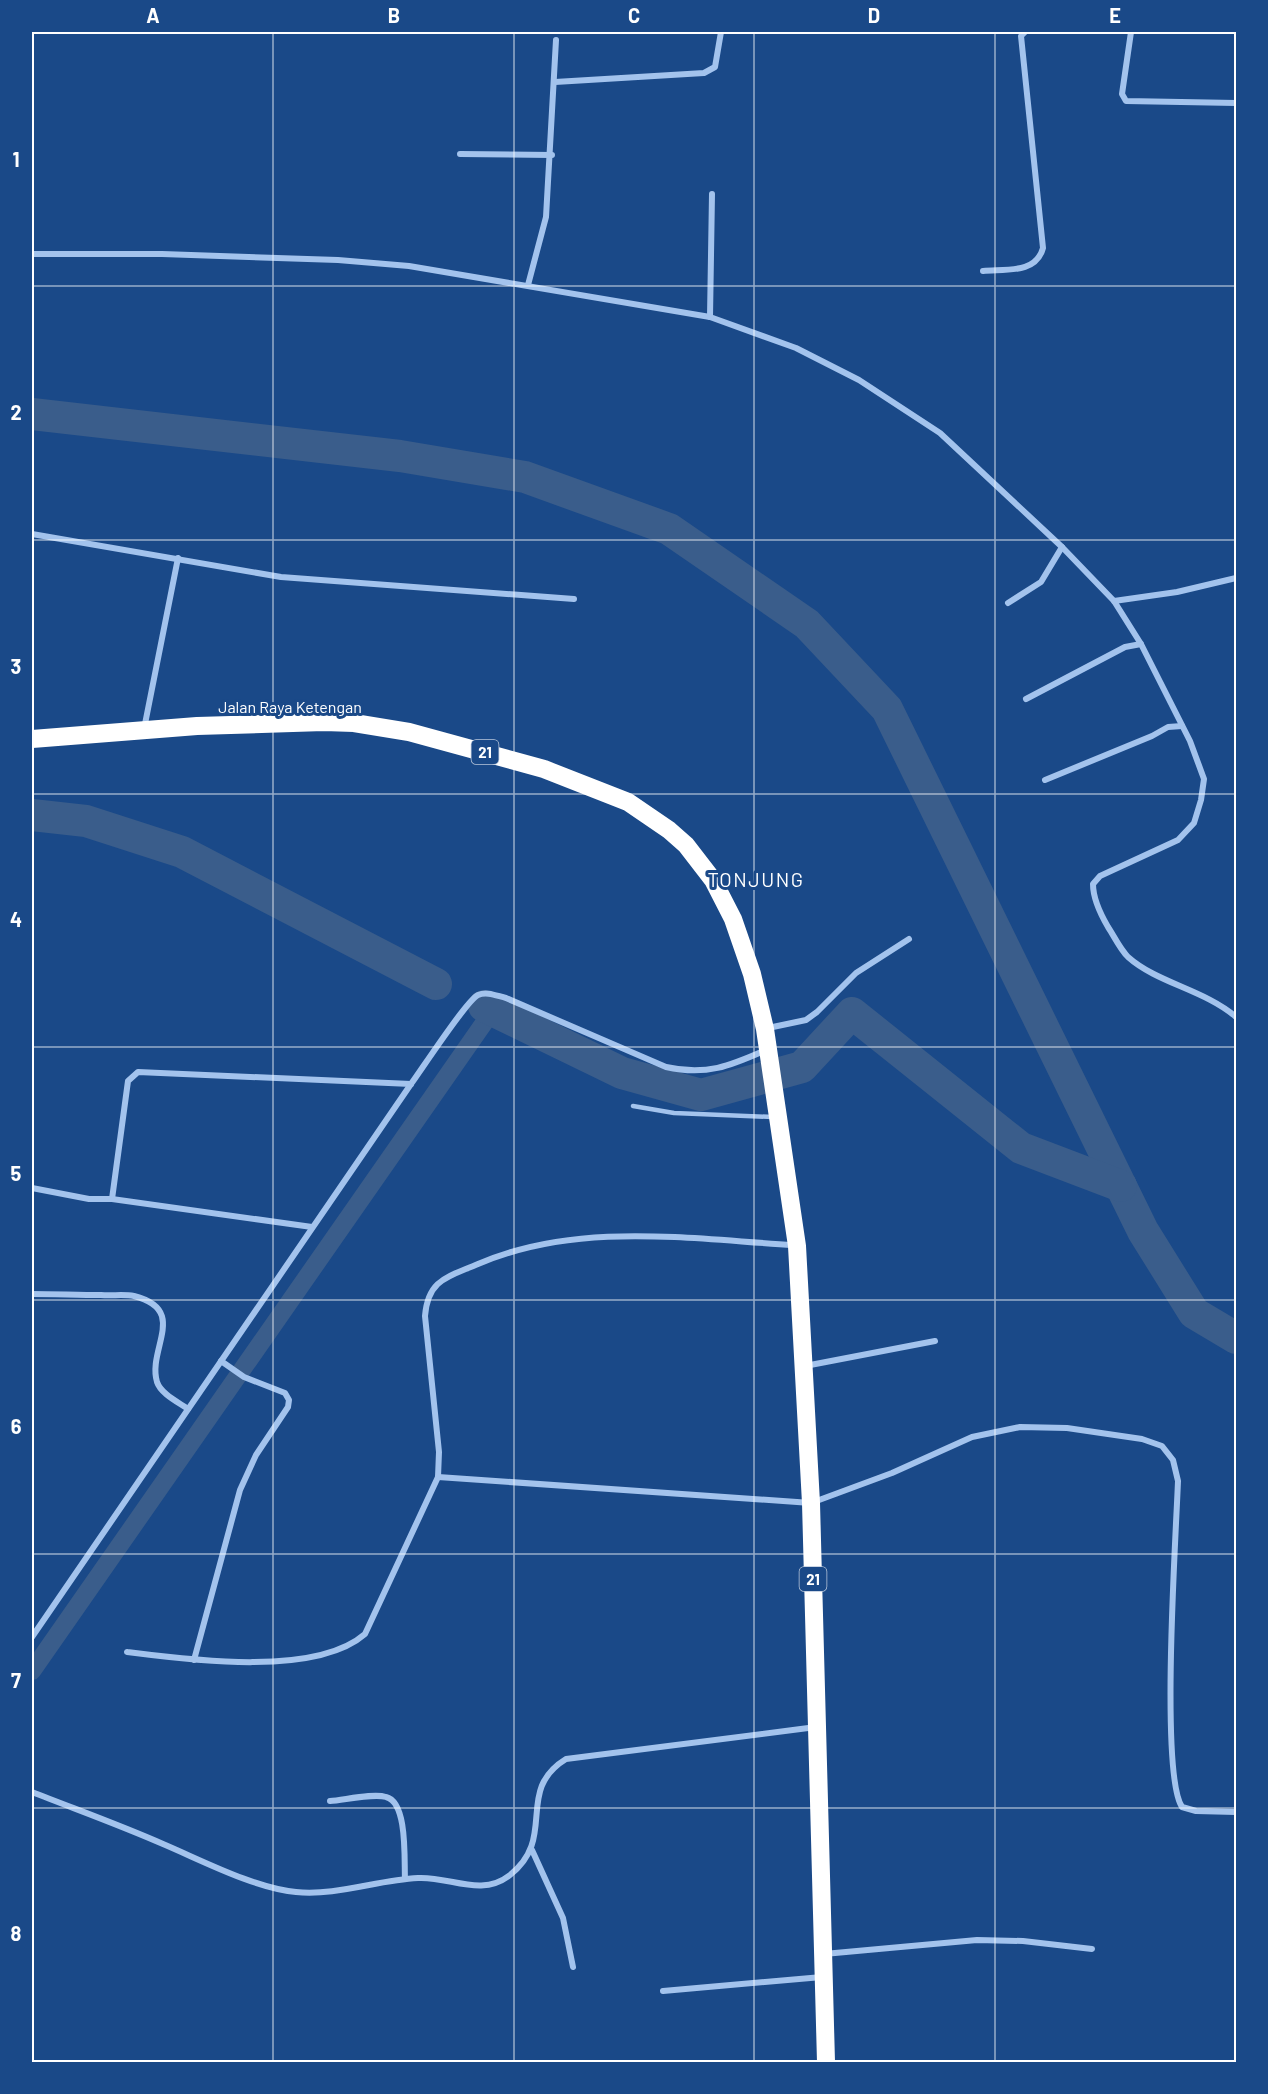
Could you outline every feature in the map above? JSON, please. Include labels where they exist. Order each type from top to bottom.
[{"type":"highway","name":"Jalan Raya Ketengan","points":[[32,739],[144,729],[354,723],[426,736],[544,769],[602,790],[647,813],[669,830],[686,845],[713,880],[752,974],[765,1029],[768,1054]]},
{"type":"highway","name":"21","points":[[768,1054],[797,1246],[805,1366],[811,1503],[826,2062]]},
{"type":"street","points":[[555,82],[704,73],[715,67],[721,32]]},
{"type":"street","points":[[983,271],[1032,266],[1040,259],[1043,248],[1021,36],[1025,32]]},
{"type":"street","points":[[1131,32],[1122,94],[1126,102],[1236,103]]},
{"type":"street","points":[[528,285],[546,217],[552,155],[556,40]]},
{"type":"street","points":[[460,154],[552,155]]},
{"type":"street","points":[[710,317],[712,194]]},
{"type":"street","points":[[32,254],[162,254],[338,260],[409,266],[710,317],[796,348],[868,386],[940,433],[1062,547],[1114,601],[1140,644],[1182,726],[1204,779],[1202,800],[1194,823],[1178,840],[1100,876],[1093,884],[1093,891],[1104,920],[1126,955],[1138,966],[1205,996],[1236,1017]]},
{"type":"street","points":[[32,534],[281,577],[574,599]]},
{"type":"street","points":[[1008,603],[1041,582],[1062,547]]},
{"type":"street","points":[[144,729],[178,558]]},
{"type":"street","points":[[1114,601],[1177,592],[1236,578]]},
{"type":"street","points":[[1026,699],[1125,647],[1140,644]]},
{"type":"street","points":[[1044,780],[1152,736],[1168,727],[1182,726]]},
{"type":"street","points":[[765,1029],[806,1020],[856,973],[909,939]]},
{"type":"street","points":[[32,1637],[312,1227],[471,1001],[479,995],[489,993],[666,1067],[689,1072],[733,1065],[768,1054]]},
{"type":"street","points":[[112,1199],[128,1081],[138,1072],[411,1084]]},
{"type":"street","points":[[32,1188],[89,1198],[112,1199],[312,1227]]},
{"type":"street","points":[[127,1652],[194,1660],[303,1659],[352,1645],[365,1634],[438,1478],[439,1452],[424,1316],[431,1289],[440,1280],[505,1252],[572,1239],[641,1236],[797,1246]]},
{"type":"street","points":[[32,1294],[133,1296],[153,1304],[161,1312],[163,1327],[156,1366],[157,1381],[161,1390],[188,1409]]},
{"type":"street","points":[[805,1366],[935,1341]]},
{"type":"street","points":[[194,1660],[240,1490],[256,1455],[288,1407],[289,1400],[285,1393],[244,1377],[221,1361]]},
{"type":"street","points":[[438,1478],[811,1503],[892,1473],[972,1437],[1020,1427],[1067,1428],[1142,1438],[1162,1446],[1173,1460],[1178,1481],[1171,1710],[1175,1793],[1182,1807],[1236,1812]]},
{"type":"street","points":[[32,1792],[223,1870],[295,1892],[332,1891],[419,1878],[488,1887],[509,1876],[532,1850],[539,1787],[552,1768],[566,1759],[584,1754],[816,1726]]},
{"type":"street","points":[[330,1801],[387,1797],[398,1804],[401,1814],[405,1880]]},
{"type":"street","points":[[532,1850],[563,1918],[573,1967]]},
{"type":"street","points":[[822,1955],[977,1940],[1023,1941],[1092,1949]]},
{"type":"street","points":[[663,1991],[823,1977]]},
{"type":"lane","points":[[633,1106],[674,1113],[779,1117]]},
{"type":"waterway","points":[[32,414],[400,456],[525,477],[669,529],[807,624],[887,709],[1143,1231],[1194,1313],[1236,1338]]},
{"type":"waterway","points":[[32,815],[86,821],[182,852],[436,984]]},
{"type":"waterway","points":[[484,1006],[622,1073],[701,1095],[802,1067],[852,1013],[1021,1148],[1121,1186]]},
{"type":"waterway","points":[[32,1671],[493,1010]]},
{"type":"district","name":"TONJUNG","points":[[756,879]]}]
